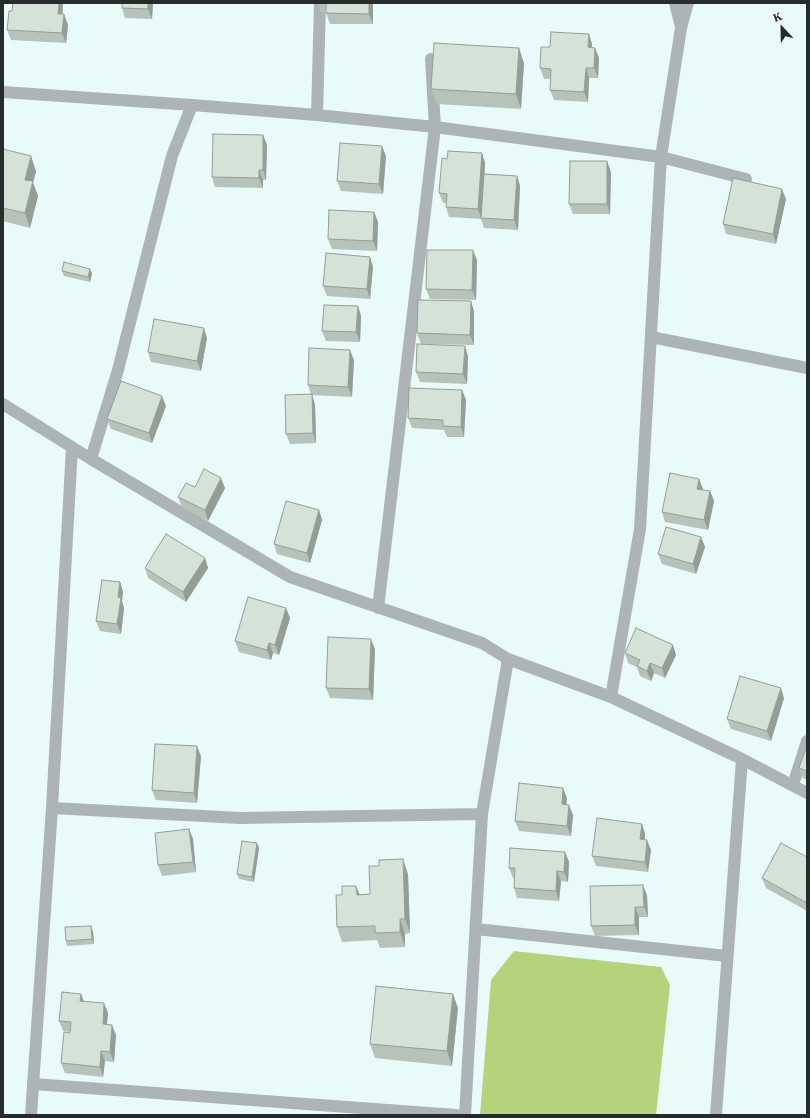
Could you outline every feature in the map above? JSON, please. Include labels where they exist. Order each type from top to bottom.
[{"type":"street","points":[[316,115],[320,3]]},
{"type":"street","points":[[675,3],[681,28]]},
{"type":"street","points":[[611,697],[640,529],[661,157],[681,28],[688,3]]},
{"type":"street","points":[[378,608],[435,127],[431,59]]},
{"type":"street","points":[[3,92],[192,104],[435,127],[661,157],[746,180]]},
{"type":"street","points":[[91,459],[118,370],[172,156],[192,104]]},
{"type":"street","points":[[651,336],[807,368]]},
{"type":"street","points":[[3,404],[91,459],[290,578],[482,643],[508,659],[611,697],[742,759],[807,793]]},
{"type":"street","points":[[31,1115],[52,808],[72,447]]},
{"type":"street","points":[[465,1115],[482,814],[508,659]]},
{"type":"street","points":[[793,785],[807,741]]},
{"type":"street","points":[[716,1115],[742,759]]},
{"type":"street","points":[[52,808],[240,818],[482,814]]},
{"type":"street","points":[[476,929],[727,956]]},
{"type":"street","points":[[33,1084],[456,1115]]},
{"type":"green space","points":[[514,951],[661,967],[670,985],[656,1115],[480,1115],[491,980]]},
{"type":"building","points":[[13,3],[59,3],[58,14],[64,14],[62,33],[7,30],[9,11],[12,11]]},
{"type":"building","points":[[122,3],[148,3],[148,9],[122,8]]},
{"type":"building","points":[[326,3],[369,3],[369,14],[326,13]]},
{"type":"building","points":[[551,32],[589,34],[588,47],[595,48],[594,68],[586,68],[584,92],[550,90],[551,69],[540,68],[541,47],[550,47]]},
{"type":"building","points":[[434,43],[519,48],[516,94],[431,89]]},
{"type":"building","points":[[213,134],[263,135],[263,170],[259,170],[259,178],[212,177]]},
{"type":"building","points":[[340,143],[382,146],[379,184],[337,181]]},
{"type":"building","points":[[3,149],[31,156],[25,180],[33,181],[25,213],[3,208]]},
{"type":"building","points":[[448,151],[482,153],[478,209],[446,207],[447,194],[439,193],[442,158],[447,159]]},
{"type":"building","points":[[570,161],[607,161],[607,204],[569,204]]},
{"type":"building","points":[[484,174],[517,176],[514,220],[481,218]]},
{"type":"building","points":[[733,178],[782,189],[773,234],[723,224]]},
{"type":"building","points":[[329,210],[374,212],[373,241],[328,239]]},
{"type":"building","points":[[427,250],[473,250],[472,290],[426,289]]},
{"type":"building","points":[[326,253],[370,257],[367,289],[323,286]]},
{"type":"building","points":[[64,262],[90,269],[88,277],[62,271]]},
{"type":"building","points":[[418,300],[471,301],[470,335],[417,333]]},
{"type":"building","points":[[324,305],[358,306],[356,332],[322,331]]},
{"type":"building","points":[[154,319],[204,328],[197,361],[148,352]]},
{"type":"building","points":[[417,344],[465,346],[463,374],[416,372]]},
{"type":"building","points":[[309,348],[350,350],[348,387],[308,385]]},
{"type":"building","points":[[121,381],[162,396],[149,433],[107,419]]},
{"type":"building","points":[[409,388],[462,390],[461,427],[443,426],[443,420],[408,418]]},
{"type":"building","points":[[312,394],[313,433],[286,434],[285,395]]},
{"type":"building","points":[[204,469],[221,478],[205,510],[178,497],[186,483],[195,487]]},
{"type":"building","points":[[670,473],[699,479],[697,489],[710,491],[704,520],[662,512]]},
{"type":"building","points":[[286,501],[319,510],[307,553],[274,544]]},
{"type":"building","points":[[666,527],[701,537],[693,564],[658,554]]},
{"type":"building","points":[[166,534],[205,558],[183,592],[145,568]]},
{"type":"building","points":[[102,580],[120,582],[118,597],[121,598],[117,624],[96,621]]},
{"type":"building","points":[[248,597],[286,608],[275,645],[269,643],[267,650],[235,641]]},
{"type":"building","points":[[636,628],[673,645],[662,668],[650,663],[647,671],[637,666],[640,660],[625,653]]},
{"type":"building","points":[[328,637],[371,639],[369,689],[326,688]]},
{"type":"building","points":[[740,676],[781,688],[767,731],[727,719]]},
{"type":"building","points":[[155,744],[197,746],[194,793],[152,790]]},
{"type":"building","points":[[807,745],[807,771],[799,768]]},
{"type":"building","points":[[519,783],[563,788],[562,804],[569,805],[567,826],[515,821]]},
{"type":"building","points":[[597,818],[642,824],[640,839],[647,840],[645,862],[592,856]]},
{"type":"building","points":[[189,829],[193,862],[158,865],[155,833]]},
{"type":"building","points":[[242,841],[257,843],[252,877],[237,874]]},
{"type":"building","points":[[781,843],[807,857],[807,903],[762,878]]},
{"type":"building","points":[[510,848],[565,852],[564,872],[557,871],[556,891],[514,888],[515,868],[509,868]]},
{"type":"building","points":[[403,859],[405,919],[400,919],[400,932],[375,933],[375,926],[337,927],[336,895],[342,895],[342,886],[356,886],[357,895],[370,894],[369,866],[379,866],[379,860]]},
{"type":"building","points":[[643,885],[644,907],[635,907],[635,925],[591,926],[590,886]]},
{"type":"building","points":[[91,926],[92,939],[66,941],[65,927]]},
{"type":"building","points":[[376,986],[453,994],[447,1051],[370,1044]]},
{"type":"building","points":[[62,992],[81,994],[80,1001],[104,1003],[103,1024],[112,1025],[110,1052],[101,1051],[100,1067],[61,1063],[64,1032],[70,1033],[71,1022],[59,1021]]}]
